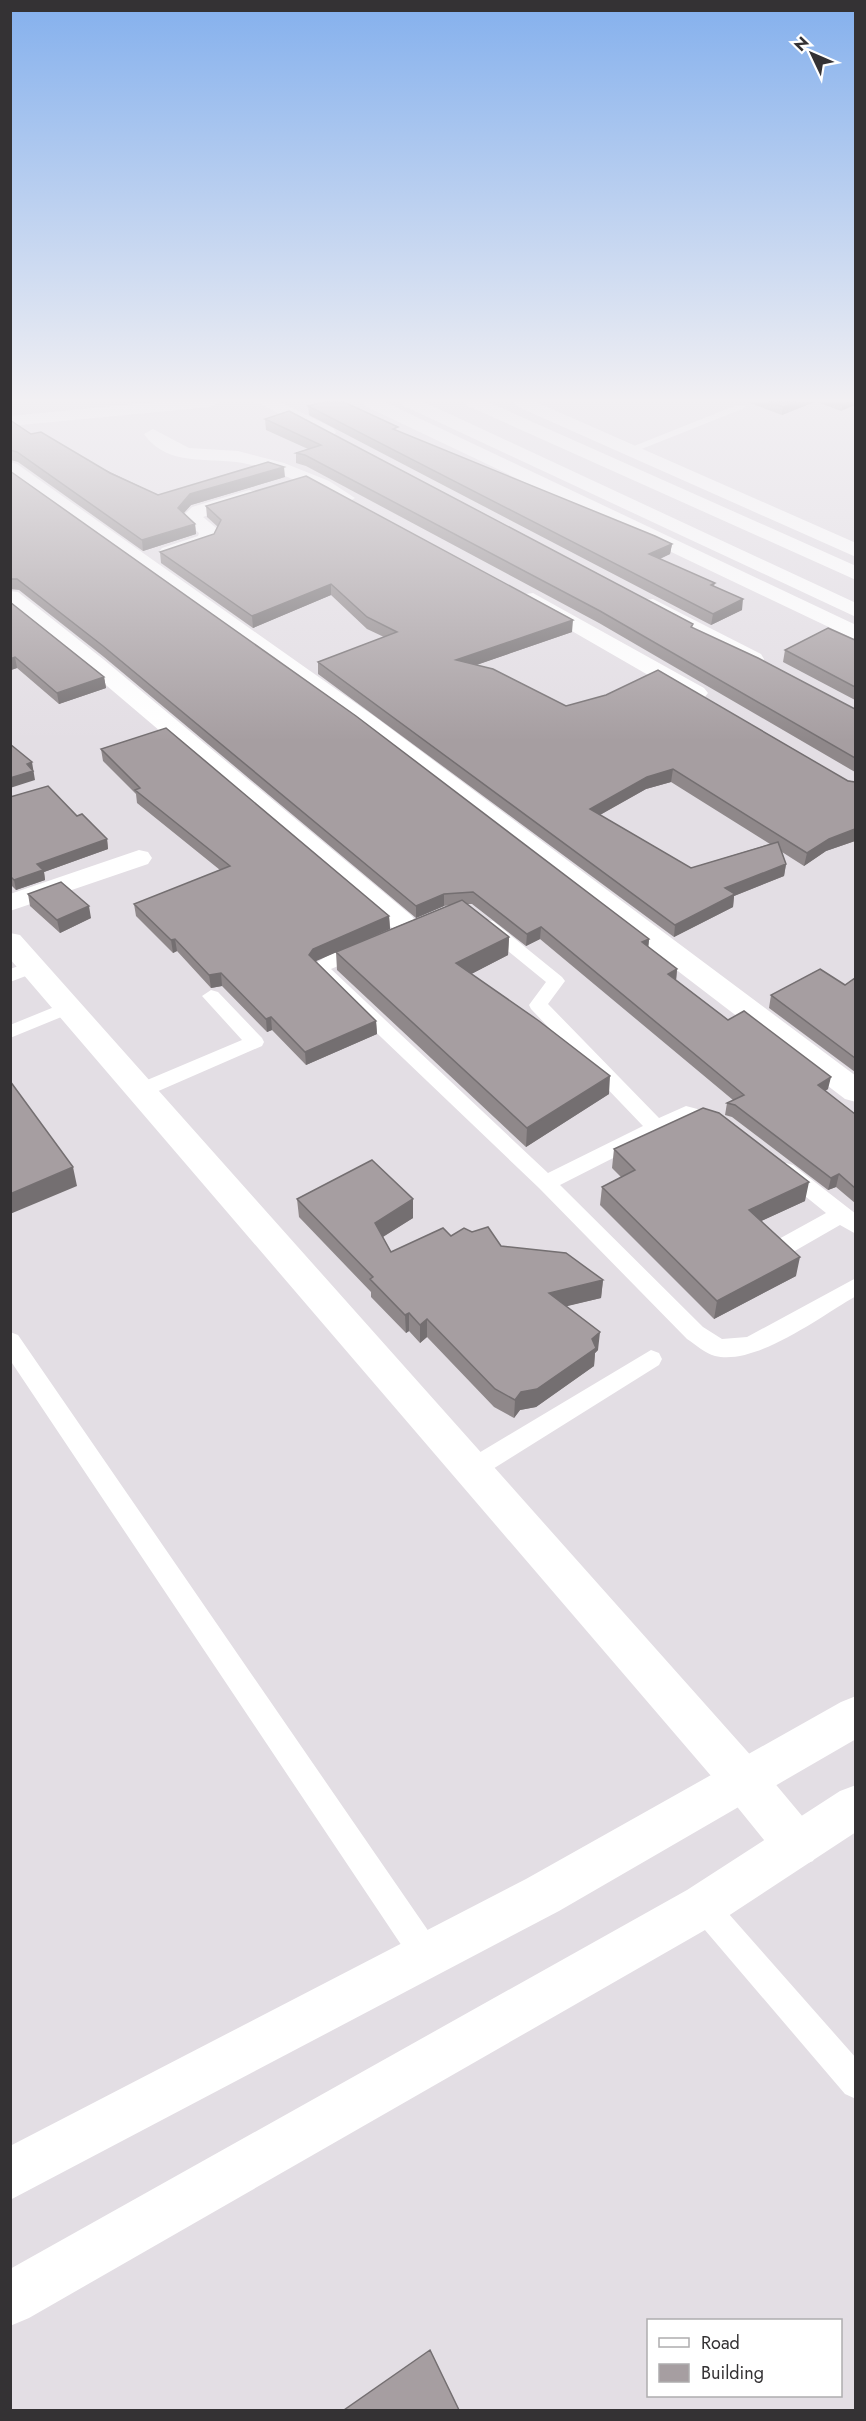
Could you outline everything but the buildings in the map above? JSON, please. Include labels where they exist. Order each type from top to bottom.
[{"type":"street","points":[[75,515],[366,721],[855,1092]]},
{"type":"street","points":[[139,561],[206,540],[210,531],[191,518],[194,515]]},
{"type":"street","points":[[607,515],[855,634]]},
{"type":"street","points":[[652,515],[855,610]]},
{"type":"street","points":[[724,515],[855,574]]},
{"type":"street","points":[[775,515],[855,551]]},
{"type":"street","points":[[517,591],[712,702]]},
{"type":"street","points":[[635,595],[769,667]]},
{"type":"street","points":[[10,597],[95,664],[397,932]]},
{"type":"street","points":[[10,903],[139,858]]},
{"type":"street","points":[[10,941],[22,972],[69,1007],[746,1783],[797,1845]]},
{"type":"street","points":[[10,2174],[427,1956],[746,1783],[855,1716]]},
{"type":"street","points":[[10,2299],[703,1906],[855,1806]]},
{"type":"lane","points":[[475,915],[556,981],[538,1005],[657,1128]]},
{"type":"lane","points":[[397,932],[321,968],[546,1183],[695,1333],[718,1348],[751,1345],[855,1286]]},
{"type":"lane","points":[[140,1091],[255,1042],[211,996]]},
{"type":"lane","points":[[10,1032],[69,1007]]},
{"type":"lane","points":[[546,1183],[686,1113],[724,1124],[734,1131]]},
{"type":"lane","points":[[770,1158],[849,1220],[785,1246]]},
{"type":"lane","points":[[10,1341],[427,1956]]},
{"type":"lane","points":[[471,1470],[651,1359]]},
{"type":"lane","points":[[703,1906],[855,2083]]}]
